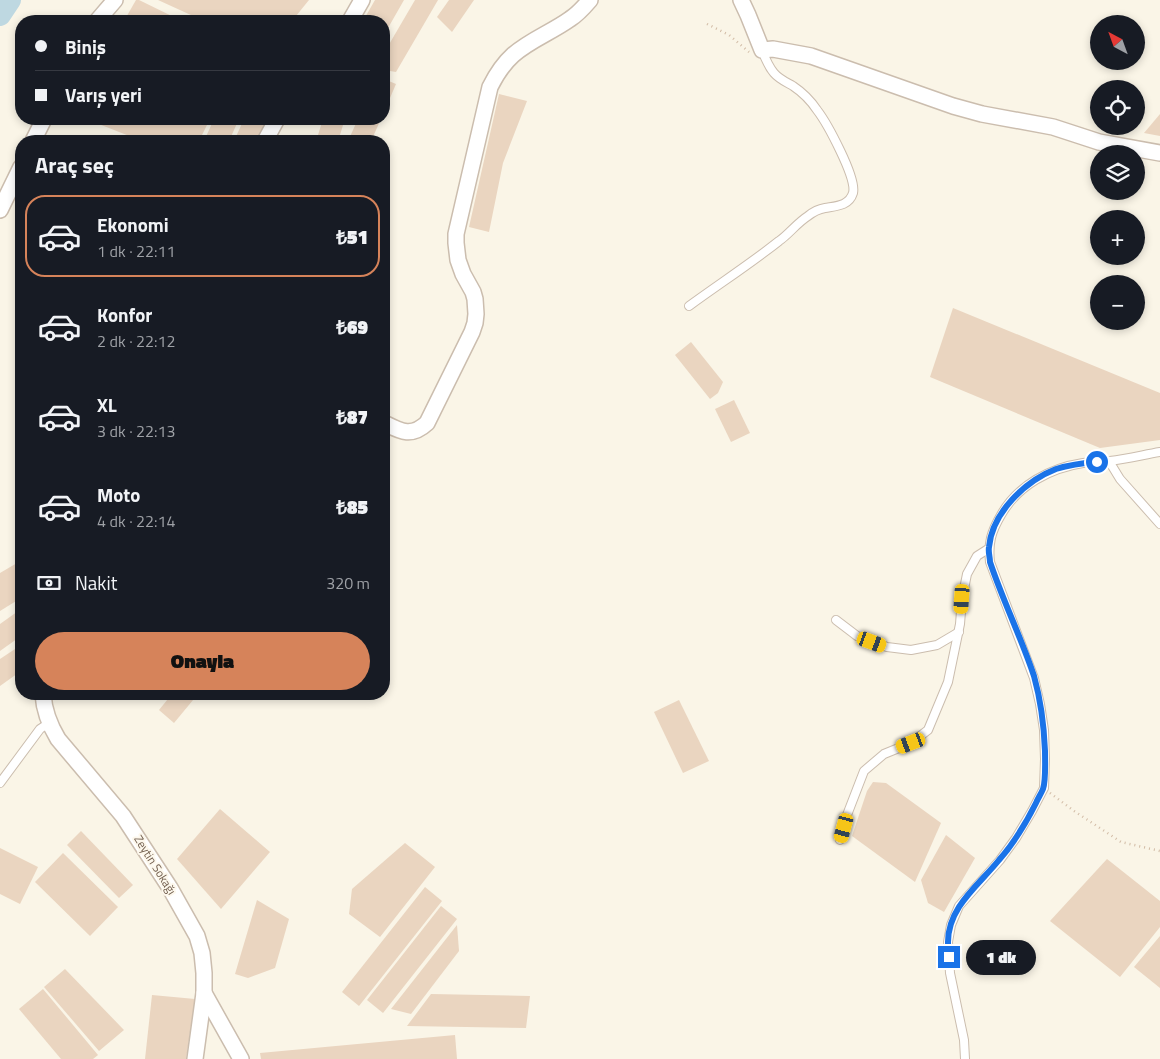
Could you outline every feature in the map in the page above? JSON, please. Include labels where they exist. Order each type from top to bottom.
[{"type":"street","points":[[103,15],[115,0]]},
{"type":"street","points":[[353,15],[362,0]]},
{"type":"street","points":[[390,426],[407,432],[422,428],[427,423],[472,332],[476,314],[473,292],[460,267],[456,234],[490,87],[501,69],[514,55],[528,44],[571,19],[590,0]]},
{"type":"street","points":[[741,0],[762,50],[773,48],[811,56],[975,112],[1053,127],[1099,142],[1160,153]]},
{"type":"street","points":[[0,210],[15,179]]},
{"type":"street","name":"Zeytin Sokağı","points":[[43,700],[49,723],[58,739],[123,816],[170,888],[197,936],[202,953],[204,993],[195,1059]]},
{"type":"street","points":[[204,993],[241,1059]]},
{"type":"lane","points":[[689,306],[781,240],[808,216],[824,208],[845,203],[853,192],[854,186],[847,168],[825,121],[806,96],[794,86],[779,78],[768,66],[762,50]]},
{"type":"lane","points":[[965,1059],[964,1040],[950,973],[948,942],[951,925],[959,906],[1000,860],[1016,838],[1044,788],[1044,730],[1040,704],[1027,658],[990,562],[988,549],[991,534],[1004,510],[1014,498],[1040,476],[1069,465],[1109,461],[1160,452]]},
{"type":"lane","points":[[1109,461],[1120,479],[1160,524]]},
{"type":"lane","points":[[840,840],[864,771],[884,754],[911,743],[928,730],[948,682],[959,632],[962,599],[967,574],[977,556],[988,549]]},
{"type":"lane","points":[[836,620],[858,636],[887,647],[911,650],[937,644],[959,632]]},
{"type":"lane","points":[[0,783],[40,730],[49,723]]},
{"type":"path","points":[[706,24],[729,35],[748,52],[762,50]]},
{"type":"path","points":[[1044,788],[1074,811],[1121,842],[1160,851]]},
{"type":"building","points":[[136,0],[139,0],[170,15],[127,15]]},
{"type":"building","points":[[158,0],[309,0],[297,15],[191,15]]},
{"type":"building","points":[[375,0],[404,0],[390,24],[390,15],[366,15]]},
{"type":"building","points":[[415,0],[438,0],[396,72],[390,71],[390,43]]},
{"type":"building","points":[[449,0],[474,0],[452,32],[437,17]]},
{"type":"building","points":[[390,82],[396,84],[390,98]]},
{"type":"building","points":[[499,94],[527,101],[503,163],[489,232],[469,227]]},
{"type":"building","points":[[1160,114],[1160,136],[1145,132]]},
{"type":"building","points":[[101,125],[207,125],[202,135],[127,135]]},
{"type":"building","points":[[211,125],[236,125],[232,135],[207,135]]},
{"type":"building","points":[[241,125],[266,125],[262,135],[237,135]]},
{"type":"building","points":[[321,125],[343,125],[340,135],[318,135]]},
{"type":"building","points":[[355,125],[378,125],[374,135],[351,135]]},
{"type":"building","points":[[953,308],[1160,393],[1160,440],[1100,448],[930,377]]},
{"type":"building","points":[[691,342],[723,382],[718,393],[710,399],[675,355]]},
{"type":"building","points":[[734,400],[750,433],[731,442],[715,409]]},
{"type":"building","points":[[15,564],[15,602],[0,611],[0,573]]},
{"type":"building","points":[[15,613],[15,640],[0,651],[0,624]]},
{"type":"building","points":[[15,649],[15,675],[0,686],[0,659]]},
{"type":"building","points":[[167,700],[193,700],[174,723],[159,710]]},
{"type":"building","points":[[679,700],[709,761],[683,773],[654,712]]},
{"type":"building","points":[[873,782],[886,783],[941,823],[915,882],[852,836],[867,791]]},
{"type":"building","points":[[220,809],[270,852],[221,909],[177,859]]},
{"type":"building","points":[[81,831],[133,885],[119,898],[67,845]]},
{"type":"building","points":[[946,835],[975,858],[944,912],[928,903],[921,880]]},
{"type":"building","points":[[405,843],[435,867],[380,937],[349,914],[352,889]]},
{"type":"building","points":[[0,848],[38,867],[20,904],[0,894]]},
{"type":"building","points":[[63,853],[118,907],[90,936],[35,882]]},
{"type":"building","points":[[1107,859],[1160,901],[1160,927],[1120,977],[1050,921]]},
{"type":"building","points":[[425,887],[442,901],[359,1006],[342,992]]},
{"type":"building","points":[[257,900],[289,919],[275,968],[248,978],[235,974]]},
{"type":"building","points":[[441,906],[457,919],[383,1013],[367,1000]]},
{"type":"building","points":[[457,925],[459,951],[411,1014],[391,1009]]},
{"type":"building","points":[[1160,936],[1160,988],[1134,967]]},
{"type":"building","points":[[65,969],[124,1030],[99,1051],[44,987]]},
{"type":"building","points":[[43,989],[98,1055],[93,1059],[61,1059],[19,1009]]},
{"type":"building","points":[[431,994],[530,996],[526,1028],[407,1026]]},
{"type":"building","points":[[152,995],[195,999],[186,1059],[145,1059]]},
{"type":"building","points":[[455,1035],[457,1059],[261,1059],[260,1053]]},
{"type":"waterway","points":[[0,15],[10,0]]},
{"type":"route","points":[[949,957],[949,933],[959,906],[1000,860],[1016,838],[1044,788],[1044,730],[1040,704],[1027,658],[990,562],[988,549],[991,534],[1004,510],[1014,498],[1040,476],[1069,465],[1097,462]]}]
